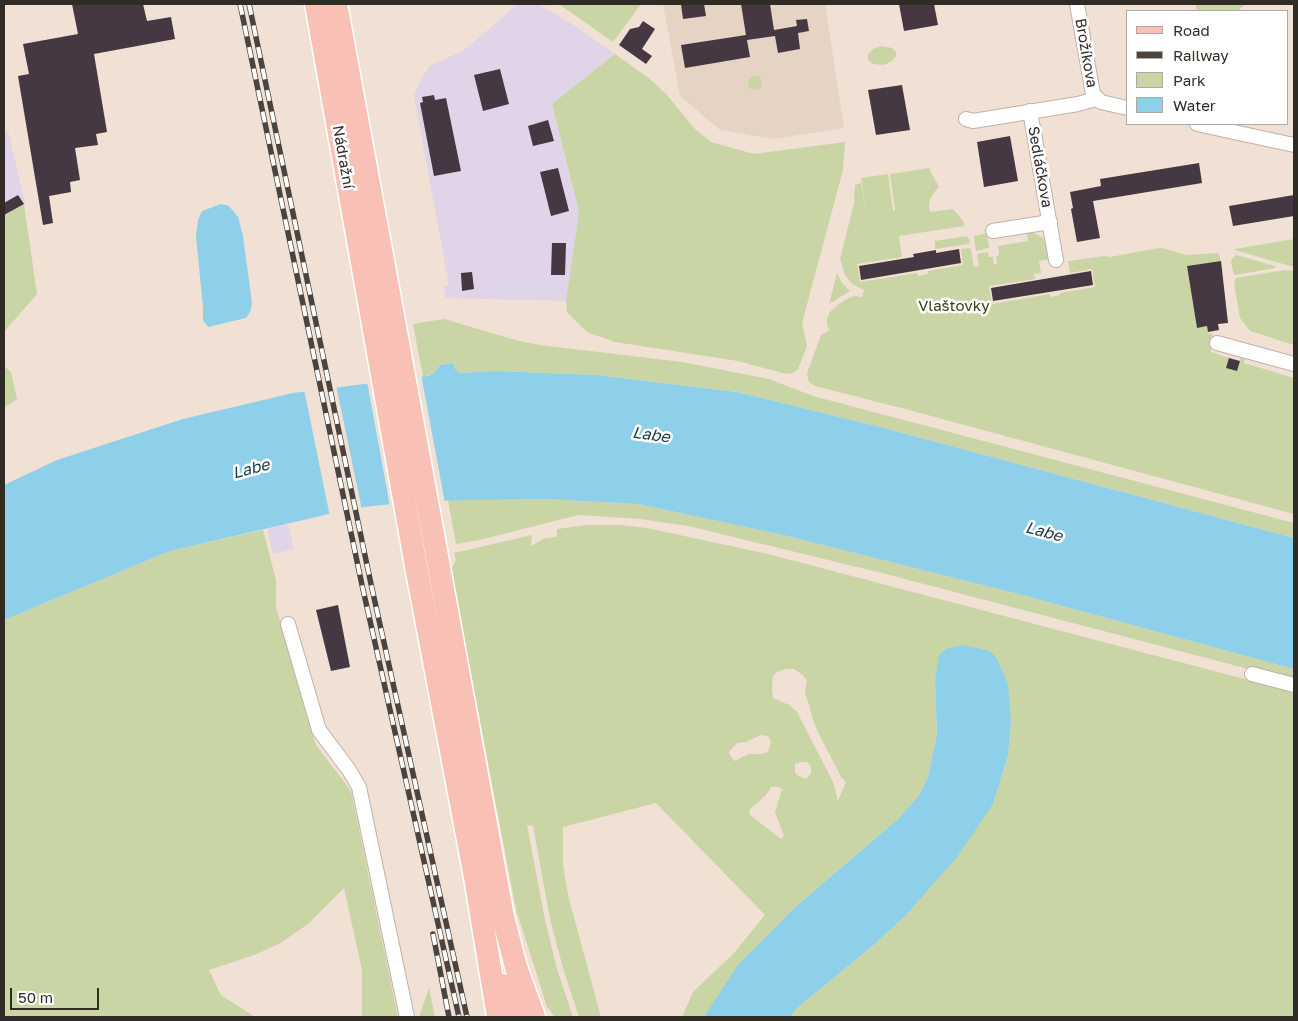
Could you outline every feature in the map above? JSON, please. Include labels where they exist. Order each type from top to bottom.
[{"type":"main road","name":"Nádražní","points":[[316,4],[382,311]]},
{"type":"main road","name":"Nádražní","points":[[336,4],[382,311]]},
{"type":"main road","points":[[382,311],[439,563],[504,917],[516,967],[534,1017]]},
{"type":"main road","points":[[382,311],[416,566],[498,1017]]},
{"type":"main road","points":[[474,877],[495,960],[516,1017]]},
{"type":"street","name":"Brožíkova","points":[[1077,4],[1091,88],[1090,101],[1126,108]]},
{"type":"street","name":"Sedláčkova","points":[[966,119],[973,121],[1090,101]]},
{"type":"street","name":"Sedláčkova","points":[[1030,111],[1056,260]]},
{"type":"street","points":[[1203,125],[1294,145]]},
{"type":"street","name":"Sedláčkova","points":[[993,231],[1050,222]]},
{"type":"street","points":[[1217,343],[1294,364]]},
{"type":"street","points":[[288,624],[319,730],[349,770],[359,787],[407,1017]]},
{"type":"street","points":[[1252,674],[1294,685]]},
{"type":"shaded area","points":[[518,4],[538,4],[572,24],[615,54],[552,104],[579,212],[566,301],[446,298],[444,287],[449,285],[414,96],[423,76],[431,65],[463,51]]},
{"type":"shaded area","points":[[663,4],[825,4],[844,128],[773,139],[720,130],[680,96]]},
{"type":"shaded area","points":[[8,131],[25,203],[4,215],[4,132]]},
{"type":"shaded area","points":[[288,524],[294,549],[273,554],[267,529]]},
{"type":"green space","points":[[559,4],[641,4],[613,42]]},
{"type":"green space","points":[[1196,4],[1245,4],[1239,10],[1197,10]]},
{"type":"green space","points":[[881,46],[892,48],[896,52],[896,56],[892,61],[884,65],[873,64],[868,60],[868,54],[873,49]]},
{"type":"green space","points":[[615,54],[650,79],[667,95],[695,129],[711,142],[754,154],[845,142],[843,170],[802,323],[807,346],[798,369],[793,373],[786,374],[738,361],[615,342],[587,332],[567,312],[566,301],[579,212],[552,104]]},
{"type":"green space","points":[[752,76],[758,76],[762,83],[758,90],[752,90],[748,86],[748,80]]},
{"type":"green space","name":"Vlaštovky","points":[[930,168],[939,187],[930,199],[930,212],[953,209],[963,221],[964,226],[899,236],[902,257],[857,264],[860,282],[917,273],[918,276],[928,274],[928,271],[963,265],[961,249],[968,248],[971,249],[974,267],[979,266],[977,254],[988,252],[989,257],[993,257],[994,264],[997,264],[998,246],[1028,241],[1027,233],[1029,232],[1043,238],[1049,259],[1039,261],[1041,273],[1034,274],[1035,279],[989,286],[992,304],[1049,294],[1050,297],[1060,295],[1060,293],[1095,287],[1092,269],[1070,273],[1068,261],[1104,256],[1110,257],[1162,248],[1187,255],[1218,253],[1221,261],[1187,266],[1197,328],[1207,326],[1209,335],[1212,332],[1211,352],[1229,358],[1227,367],[1237,370],[1243,356],[1245,357],[1244,363],[1294,378],[1294,514],[815,386],[809,382],[807,373],[821,335],[830,330],[827,326],[827,319],[830,312],[849,298],[854,296],[862,297],[864,290],[852,284],[845,275],[840,259],[854,203],[855,185],[861,183],[867,215],[861,178],[888,174],[893,211],[895,211],[890,174]]},
{"type":"green space","points":[[24,204],[37,294],[4,332],[4,215]]},
{"type":"green space","points":[[987,233],[989,248],[976,251],[974,236]]},
{"type":"green space","points":[[967,236],[970,242],[968,244],[935,249],[935,241]]},
{"type":"green space","points":[[1294,239],[1294,267],[1235,250],[1235,249]]},
{"type":"green space","points":[[1236,255],[1275,266],[1275,268],[1235,275],[1231,260]]},
{"type":"green space","points":[[1285,270],[1294,271],[1294,345],[1250,331],[1240,318],[1234,283],[1236,278]]},
{"type":"green space","points":[[837,273],[842,283],[850,291],[829,304]]},
{"type":"green space","points":[[444,319],[519,341],[540,345],[682,362],[769,379],[813,396],[1294,523],[1294,538],[884,428],[737,392],[596,375],[495,371],[460,373],[455,369],[453,363],[440,365],[434,373],[423,377],[413,324]]},
{"type":"green space","points":[[4,366],[11,372],[17,399],[4,408]]},
{"type":"green space","points":[[544,499],[638,504],[783,535],[1026,596],[1294,669],[1294,681],[882,573],[688,526],[640,519],[578,515],[484,539],[456,544],[448,500]]},
{"type":"green space","points":[[586,525],[620,525],[647,528],[768,554],[1294,692],[1294,1017],[790,1017],[797,1008],[875,944],[905,916],[993,804],[1008,756],[1011,721],[991,652],[963,645],[935,681],[937,734],[928,777],[920,794],[898,819],[794,908],[773,930],[704,1017],[682,1017],[693,992],[734,953],[765,915],[656,803],[563,827],[563,865],[568,895],[601,1017],[579,1017],[550,919],[533,826],[527,825],[545,920],[557,969],[573,1017],[555,1017],[547,1007],[516,909],[451,570],[456,560],[454,553],[532,535],[531,546],[545,538],[557,537],[557,529]],"holes":[[[794,669],[803,675],[807,681],[805,692],[815,726],[841,777],[846,782],[838,801],[833,782],[797,712],[789,705],[773,698],[773,676],[777,672]],[[761,735],[768,736],[771,742],[768,752],[748,754],[735,761],[729,752],[737,743],[746,742]],[[807,762],[811,766],[811,773],[806,779],[797,775],[795,764]],[[771,787],[782,789],[775,813],[784,836],[781,839],[750,815],[749,810],[766,795]]]},
{"type":"green space","points":[[263,530],[276,580],[276,607],[316,745],[351,791],[398,1017],[362,1017],[362,970],[344,888],[308,924],[279,944],[254,955],[209,970],[221,995],[255,1017],[4,1017],[4,620],[170,551]]},
{"type":"green space","points":[[429,988],[435,1017],[419,1017]]},
{"type":"water","points":[[221,204],[229,206],[238,217],[243,236],[252,303],[246,318],[208,327],[203,320],[196,236],[198,220],[202,211]]},
{"type":"water","name":"Labe","points":[[453,363],[455,369],[460,373],[495,371],[596,375],[737,392],[884,428],[1294,538],[1294,669],[1026,596],[783,535],[638,504],[544,499],[419,501],[355,508],[170,551],[4,620],[4,485],[57,460],[183,419],[293,393],[428,376],[434,373],[440,365]]},
{"type":"water","points":[[963,645],[991,652],[997,659],[1008,684],[1011,721],[1008,756],[993,804],[958,856],[905,916],[875,944],[797,1008],[790,1017],[704,1017],[738,965],[794,908],[898,819],[920,794],[928,777],[937,734],[935,681],[939,655],[948,648]]},
{"type":"pier","points":[[421,374],[445,503],[419,503],[390,507],[367,381]]},
{"type":"pier","points":[[336,385],[362,510],[330,517],[304,389]]},
{"type":"building","points":[[72,4],[143,4],[147,21],[171,17],[175,39],[94,54],[107,132],[96,134],[98,145],[75,148],[80,180],[70,182],[71,192],[49,196],[53,223],[43,225],[18,76],[29,74],[23,44],[78,34]]},
{"type":"building","points":[[681,4],[704,4],[706,16],[683,19]]},
{"type":"building","points":[[741,4],[770,4],[774,30],[797,26],[796,20],[807,19],[809,31],[798,33],[800,49],[778,53],[775,36],[747,40],[750,57],[685,68],[681,45],[746,35]]},
{"type":"building","points":[[899,4],[934,4],[938,25],[904,31]]},
{"type":"building","points":[[643,21],[655,29],[642,49],[652,56],[646,64],[619,45],[630,29],[639,27]]},
{"type":"building","points":[[500,69],[509,104],[483,111],[474,75]]},
{"type":"building","points":[[902,85],[910,130],[876,135],[868,90]]},
{"type":"building","points":[[434,95],[435,100],[446,98],[461,171],[434,176],[420,103],[423,102],[422,97]]},
{"type":"building","points":[[548,120],[554,141],[533,146],[528,126]]},
{"type":"building","points":[[1010,136],[1018,181],[984,187],[977,142]]},
{"type":"building","points":[[1199,163],[1202,183],[1093,201],[1100,238],[1077,242],[1070,192],[1101,186],[1100,179]]},
{"type":"building","points":[[558,168],[569,211],[551,216],[540,172]]},
{"type":"building","points":[[18,195],[24,204],[4,215],[4,203]]},
{"type":"building","points":[[1294,195],[1294,216],[1233,226],[1229,206]]},
{"type":"building","points":[[552,243],[566,243],[565,275],[551,275]]},
{"type":"building","points":[[959,249],[961,263],[861,280],[859,266],[914,257],[913,254],[936,250],[936,253]]},
{"type":"building","points":[[1221,261],[1228,323],[1218,324],[1219,330],[1208,332],[1207,326],[1197,328],[1187,266]]},
{"type":"building","points":[[1091,271],[1093,285],[993,301],[991,288]]},
{"type":"building","points":[[472,272],[474,289],[462,291],[461,273]]},
{"type":"building","points":[[1229,358],[1240,361],[1237,371],[1226,368]]},
{"type":"building","points":[[338,605],[350,667],[331,671],[316,610]]},
{"type":"railway","points":[[240,4],[362,585],[459,1017]]},
{"type":"railway","points":[[249,4],[371,584],[467,1017]]},
{"type":"railway","points":[[433,934],[449,1017]]}]
